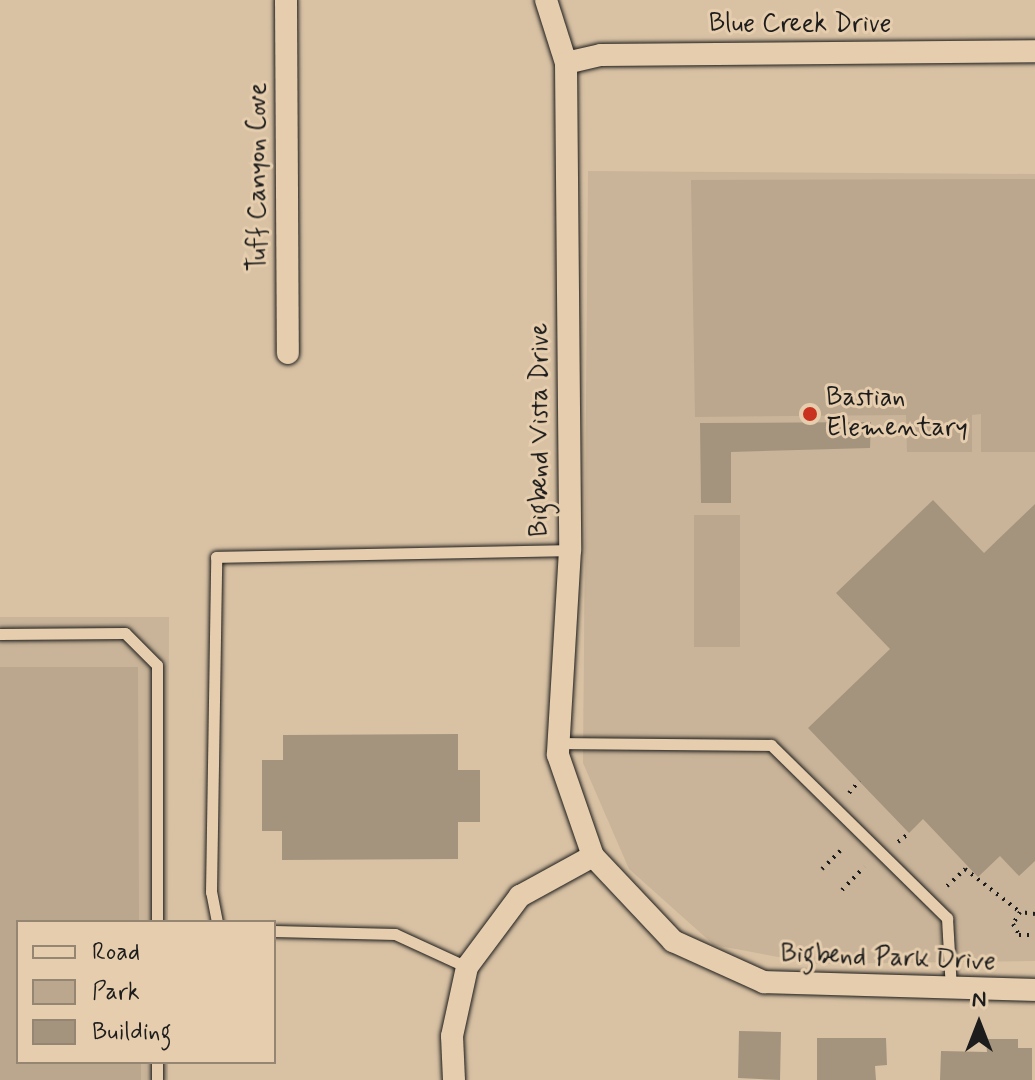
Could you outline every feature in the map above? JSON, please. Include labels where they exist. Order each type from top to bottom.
[{"type":"street","name":"Tuff Canyon Cove","points":[[286,0],[288,353]]},
{"type":"street","name":"Bigbend Vista Drive","points":[[546,0],[566,63],[570,550],[559,743],[593,856]]},
{"type":"street","name":"Blue Creek Drive","points":[[566,63],[601,55],[1035,51]]},
{"type":"street","points":[[454,1080],[452,1036],[467,967],[520,896],[593,856]]},
{"type":"street","name":"Bigbend Park Drive","points":[[593,856],[673,941],[764,982],[951,991],[1035,990]]},
{"type":"lane","points":[[217,920],[211,892],[216,557],[570,550]]},
{"type":"lane","points":[[0,634],[125,633],[157,665],[157,920]]},
{"type":"lane","points":[[559,743],[771,745],[947,918],[951,991]]},
{"type":"lane","points":[[276,931],[395,934],[467,967]]},
{"type":"path","points":[[849,793],[859,781]]},
{"type":"path","points":[[898,842],[909,833]]},
{"type":"path","points":[[822,869],[844,847]]},
{"type":"path","points":[[842,890],[864,867]]},
{"type":"path","points":[[947,886],[965,869],[1020,912],[1034,912]]},
{"type":"path","points":[[1020,912],[1016,932],[1035,935]]},
{"type":"shaded area","name":"Bastian Elementary","points":[[588,171],[1035,174],[1035,961],[816,964],[714,945],[629,869],[583,763]]},
{"type":"shaded area","points":[[0,617],[169,617],[168,920],[16,920],[16,1064],[168,1064],[168,1080],[0,1080]]},
{"type":"green space","points":[[1035,179],[1035,452],[981,452],[981,414],[972,415],[972,452],[907,452],[906,415],[695,417],[691,180]]},
{"type":"green space","points":[[694,515],[740,515],[740,647],[694,647]]},
{"type":"green space","points":[[0,667],[138,667],[139,920],[16,920],[16,1064],[141,1064],[141,1080],[0,1080]]},
{"type":"building","points":[[871,422],[870,448],[731,452],[731,503],[701,503],[700,423]]},
{"type":"building","points":[[933,500],[984,553],[1035,504],[1035,861],[1019,876],[1000,856],[978,877],[923,819],[909,833],[808,728],[890,649],[836,593]]},
{"type":"building","points":[[458,734],[458,770],[480,770],[480,822],[458,822],[458,859],[282,860],[282,831],[262,831],[262,760],[283,760],[283,735]]},
{"type":"building","points":[[739,1031],[781,1032],[780,1080],[738,1078]]},
{"type":"building","points":[[817,1038],[886,1038],[887,1065],[875,1066],[876,1080],[817,1080]]},
{"type":"building","points":[[986,1039],[1018,1039],[1018,1048],[1032,1048],[1032,1080],[940,1080],[941,1051],[987,1052]]},
{"type":"place","name":"Bastian Elementary","points":[[810,414]]}]
